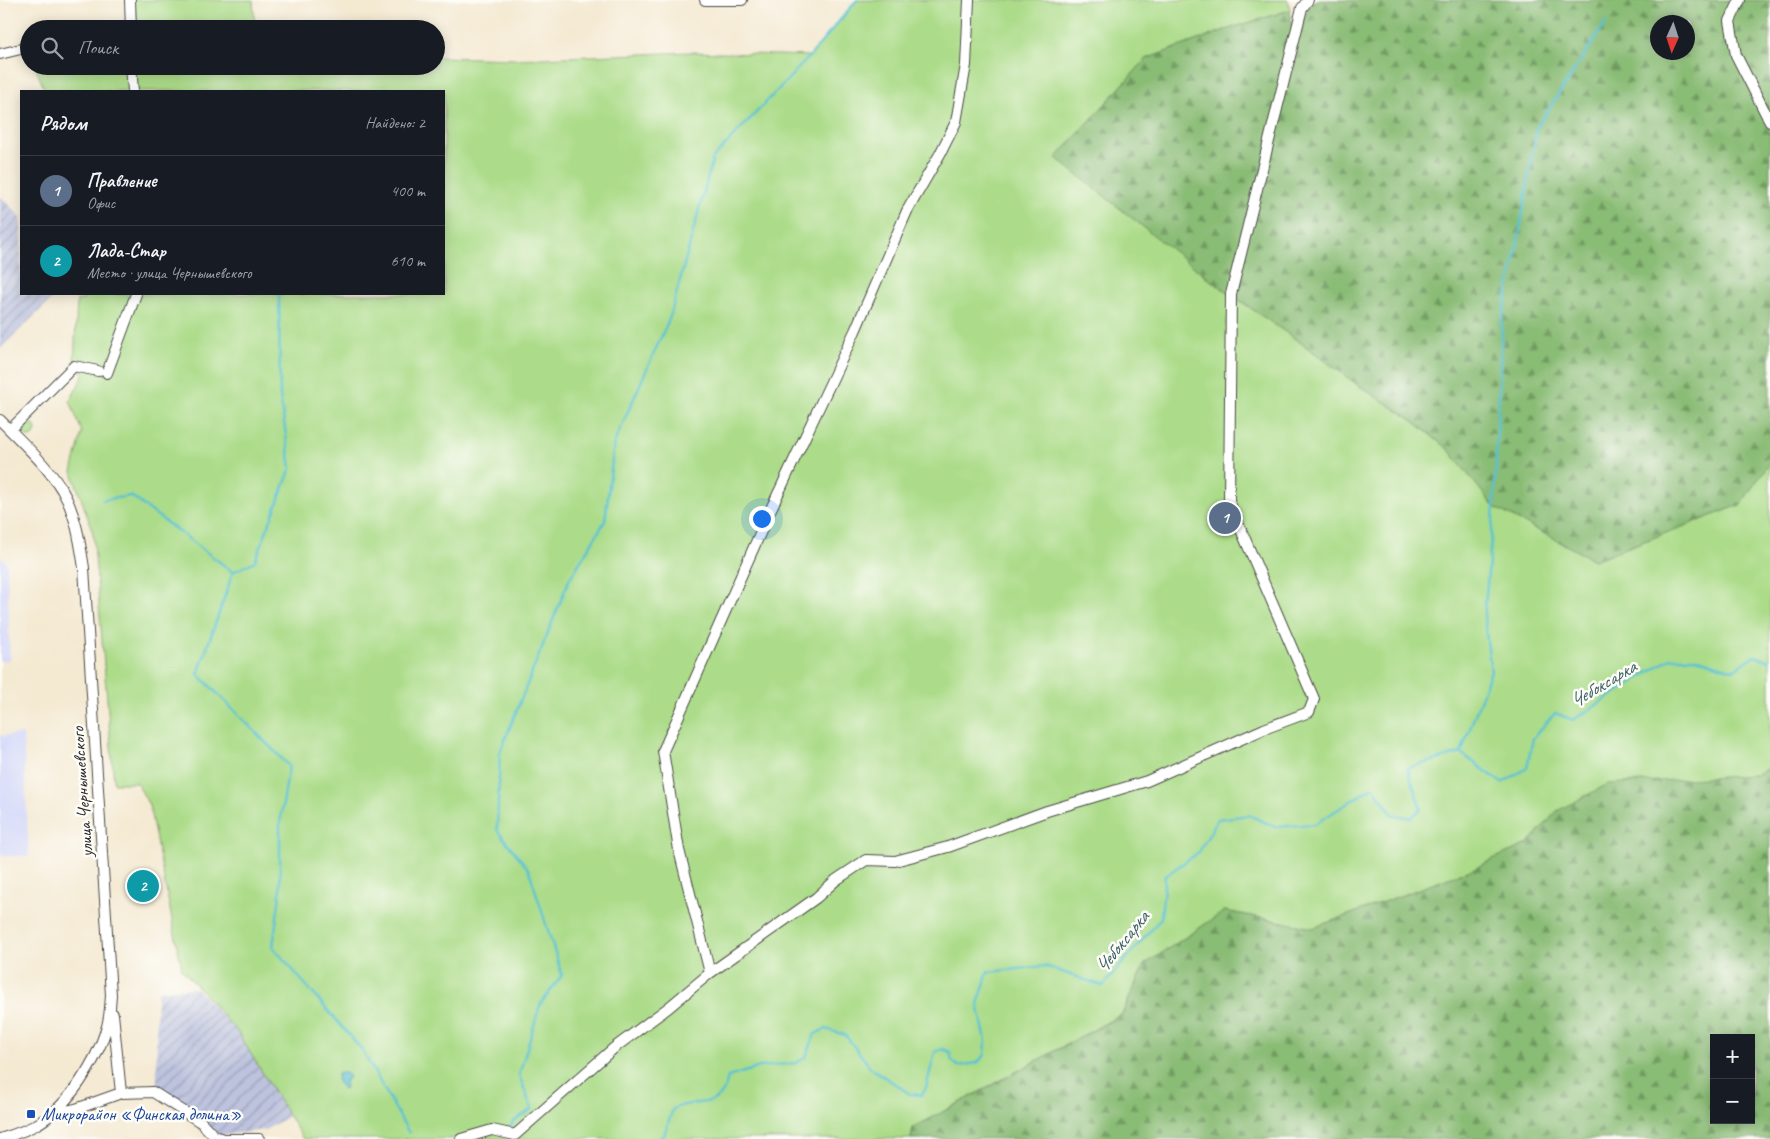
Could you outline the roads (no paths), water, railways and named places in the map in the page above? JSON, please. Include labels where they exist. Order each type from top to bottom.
[{"type":"street","points":[[130,0],[131,20]]},
{"type":"street","points":[[705,0],[742,0]]},
{"type":"street","points":[[710,973],[680,850],[663,751],[770,511],[855,331],[907,212],[956,122],[966,65],[969,0]]},
{"type":"street","points":[[461,1139],[492,1130],[515,1135],[614,1048],[668,1008],[710,973],[866,860],[895,861],[948,847],[1047,811],[1147,781],[1308,712],[1314,699],[1229,502],[1231,294],[1302,8],[1308,0]]},
{"type":"street","points":[[1740,0],[1730,21],[1736,55],[1770,122]]},
{"type":"street","points":[[0,54],[20,49]]},
{"type":"street","points":[[132,75],[133,90]]},
{"type":"street","points":[[10,430],[74,366],[103,372],[136,295]]},
{"type":"street","name":"улица Чернышевского","points":[[0,420],[47,470],[62,490],[79,536],[84,568],[111,995],[107,1028],[95,1058],[75,1087],[51,1114],[30,1127],[0,1139]]},
{"type":"street","points":[[111,995],[121,1093]]},
{"type":"street","points":[[51,1114],[76,1109],[121,1093],[153,1092],[202,1123],[214,1136],[223,1139],[259,1139]]},
{"type":"water","points":[[346,1073],[349,1077],[345,1082],[346,1088],[344,1089],[337,1079],[337,1074]]},
{"type":"waterway","points":[[509,1131],[513,1122],[532,1109],[519,1075],[540,1005],[562,975],[529,870],[497,830],[500,752],[569,580],[605,521],[614,443],[670,317],[713,158],[810,56],[857,0]]},
{"type":"waterway","points":[[1461,753],[1491,671],[1484,618],[1494,507],[1502,320],[1517,247],[1537,127],[1606,22]]},
{"type":"waterway","points":[[279,295],[280,396],[291,468],[255,561],[233,572],[198,674],[289,766],[280,823],[280,895],[273,947],[362,1050],[409,1133]]},
{"type":"waterway","points":[[103,500],[131,496],[233,572]]},
{"type":"waterway","name":"Чебоксарка","points":[[658,1139],[664,1135],[673,1109],[682,1105],[714,1100],[720,1096],[725,1088],[728,1077],[760,1067],[796,1063],[806,1057],[815,1034],[826,1029],[845,1035],[871,1068],[910,1094],[921,1095],[926,1088],[935,1052],[943,1049],[950,1052],[952,1061],[958,1066],[977,1063],[985,1055],[986,1041],[978,1004],[988,972],[1045,966],[1103,986],[1161,918],[1165,876],[1199,852],[1218,819],[1249,815],[1275,827],[1315,824],[1373,787],[1392,814],[1411,818],[1421,809],[1407,768],[1461,753],[1502,783],[1527,768],[1533,738],[1555,713],[1573,720],[1671,658],[1696,658],[1733,670],[1754,656],[1770,662]]},
{"type":"place","name":"Правление","points":[[1225,518]]},
{"type":"place","name":"Лада-Стар","points":[[143,886]]},
{"type":"place","name":"Микрорайон «Финская долина»","points":[[31,1114]]}]
